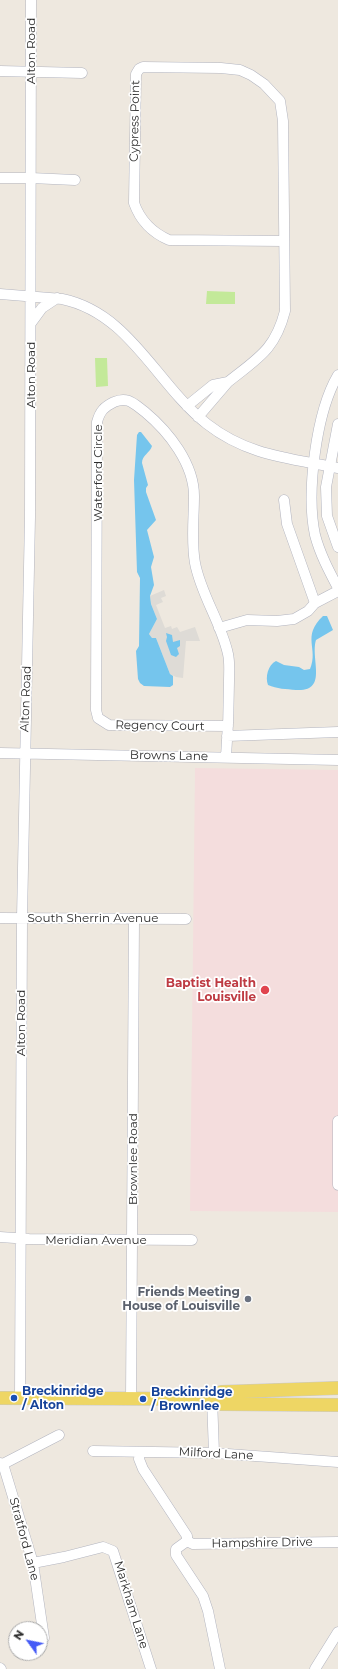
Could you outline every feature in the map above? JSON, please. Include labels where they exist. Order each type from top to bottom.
[{"type":"main road","points":[[0,1398],[214,1398],[221,1392],[338,1388]]},
{"type":"main road","points":[[214,1398],[220,1404],[338,1405]]},
{"type":"street","name":"Alton Road","points":[[20,1398],[22,918],[24,753],[28,670],[31,323],[31,0]]},
{"type":"street","name":"Cypress Point","points":[[198,417],[228,382],[263,354],[274,342],[285,310],[283,121],[280,101],[264,84],[251,75],[240,70],[143,67],[139,69],[136,74],[134,203],[139,216],[160,236],[169,240],[284,240]]},
{"type":"street","points":[[0,71],[82,73]]},
{"type":"street","points":[[0,178],[75,180]]},
{"type":"street","points":[[0,294],[31,298],[57,298],[83,306],[115,325],[129,337],[187,406],[198,417],[223,436],[244,447],[276,458],[333,467]]},
{"type":"street","points":[[31,323],[42,308],[57,298]]},
{"type":"street","points":[[219,628],[247,620],[277,621],[294,618],[308,611],[315,603],[338,589],[321,555],[315,536],[311,488],[323,413],[338,375]]},
{"type":"street","name":"Cypress Point","points":[[187,406],[214,385],[228,382]]},
{"type":"street","name":"Waterford Circle","points":[[97,715],[97,422],[101,410],[105,406],[124,399],[130,400],[161,427],[186,463],[192,480],[194,495],[194,556],[196,567],[219,628],[229,660],[230,709],[226,757]]},
{"type":"street","points":[[338,424],[333,467],[326,487],[327,516],[338,547]]},
{"type":"street","points":[[284,500],[286,524],[315,603]]},
{"type":"street","name":"Regency Court","points":[[97,715],[98,718],[109,725],[228,731],[338,732]]},
{"type":"street","name":"Browns Lane","points":[[0,753],[338,760]]},
{"type":"street","name":"South Sherrin Avenue","points":[[0,918],[186,919]]},
{"type":"street","name":"Brownlee Road","points":[[131,1399],[134,919]]},
{"type":"street","points":[[338,1121],[338,1185]]},
{"type":"street","name":"Meridian Avenue","points":[[0,1237],[192,1240]]},
{"type":"street","points":[[214,1398],[214,1453]]},
{"type":"street","points":[[2,1463],[60,1434]]},
{"type":"street","name":"Milford Lane","points":[[93,1451],[214,1453],[338,1462]]},
{"type":"street","points":[[140,1452],[140,1463],[185,1532],[186,1541],[176,1549],[176,1555],[202,1596],[208,1611],[220,1669]]},
{"type":"street","name":"Stratford Lane","points":[[2,1463],[33,1563],[42,1621]]},
{"type":"street","name":"Hampshire Drive","points":[[186,1541],[193,1544],[338,1542]]},
{"type":"street","name":"Markham Lane","points":[[33,1563],[103,1547],[113,1551],[121,1570],[151,1669]]},
{"type":"street","points":[[315,1669],[338,1632]]},
{"type":"shaded area","points":[[164,590],[166,596],[161,598],[163,602],[156,605],[165,628],[171,626],[172,629],[177,627],[180,632],[195,627],[200,641],[186,641],[183,678],[170,674],[156,638],[152,638],[149,634],[157,619],[151,604],[150,596]]},
{"type":"shaded area","name":"Baptist Health Louisville","points":[[195,768],[338,770],[338,1212],[190,1211]]},
{"type":"green space","points":[[207,291],[235,292],[235,304],[206,304]]},
{"type":"green space","points":[[95,358],[107,358],[108,386],[96,387]]},
{"type":"water","points":[[141,432],[152,446],[143,458],[142,463],[148,485],[146,492],[156,520],[147,530],[154,557],[151,567],[154,585],[150,596],[151,604],[157,619],[149,634],[152,638],[156,638],[170,674],[173,676],[173,685],[170,687],[144,686],[138,679],[136,651],[139,646],[140,578],[137,572],[134,480],[137,435]]},
{"type":"water","points":[[323,616],[327,616],[333,630],[316,640],[316,673],[312,686],[306,689],[296,690],[268,685],[268,672],[271,665],[276,661],[284,665],[299,667],[304,670],[310,669],[313,655],[313,630],[316,623]]},
{"type":"water","points":[[166,633],[172,635],[173,642],[180,640],[180,646],[177,648],[179,654],[176,657],[171,655],[166,641]]},
{"type":"place","name":"Baptist Health Louisville","points":[[265,990]]},
{"type":"place","name":"Friends Meeting House of Louisville","points":[[248,1299]]},
{"type":"place","name":"Breckinridge / Alton","points":[[14,1398]]},
{"type":"place","name":"Breckinridge / Brownlee","points":[[143,1399]]}]
